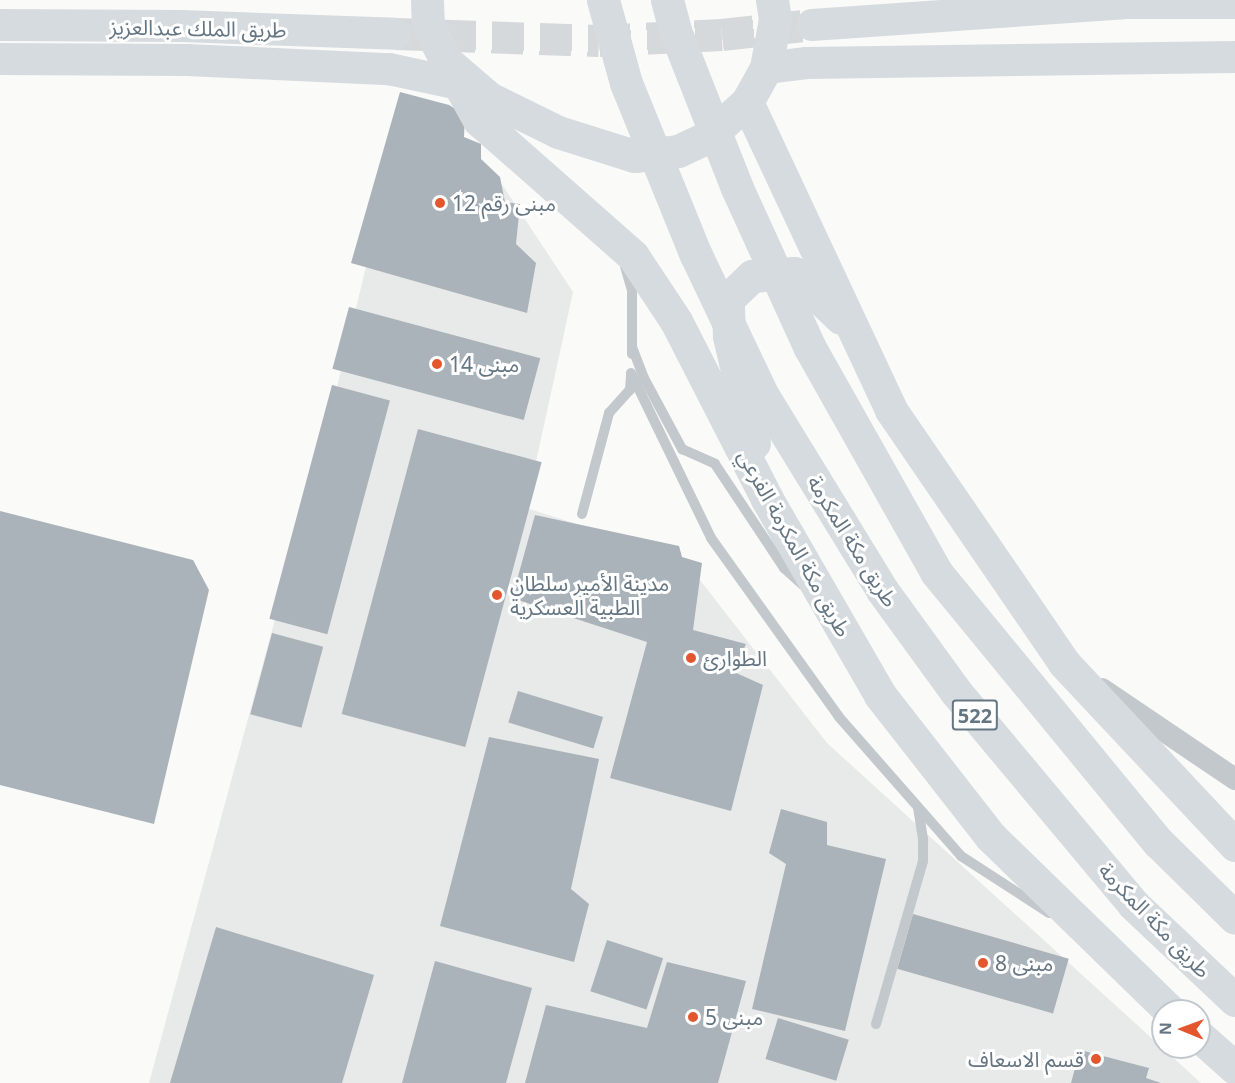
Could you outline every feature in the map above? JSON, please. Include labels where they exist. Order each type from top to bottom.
[{"type":"main road","name":"طريق مكة المكرمة الفرعي","points":[[427,0],[428,25],[462,78],[479,120],[633,256],[676,321],[767,499],[880,695],[991,837],[1157,999]]},
{"type":"main road","name":"طريق مكة المكرمة","points":[[603,0],[626,83],[696,255],[762,394],[882,590],[956,692],[1133,904],[1235,1000]]},
{"type":"main road","points":[[667,0],[676,33],[737,188],[810,348],[936,572],[1158,842],[1235,918]]},
{"type":"main road","points":[[0,59],[187,60],[389,69],[462,78],[489,98],[558,132],[634,156],[678,151],[708,137],[747,102],[766,68],[775,20],[772,0]]},
{"type":"main road","points":[[812,25],[1123,3],[1235,3]]},
{"type":"main road","name":"طريق الملك عبدالعزيز","points":[[0,25],[182,26],[396,34]]},
{"type":"main road","points":[[766,68],[807,63],[1235,57]]},
{"type":"main road","points":[[747,102],[891,410],[1064,663],[1235,845]]},
{"type":"main road","points":[[767,499],[729,336],[728,299],[752,276],[794,273],[855,332]]},
{"type":"main road","points":[[1211,1047],[1235,1068]]},
{"type":"street","points":[[1064,663],[1235,779]]},
{"type":"lane","points":[[582,514],[609,413],[630,390],[632,290],[613,238]]},
{"type":"lane","points":[[632,347],[644,378],[682,449],[715,464],[784,568],[833,614]]},
{"type":"lane","points":[[631,373],[711,538],[839,717],[961,856],[1107,951]]},
{"type":"lane","points":[[876,1024],[923,861],[923,839],[918,809]]},
{"type":"shaded area","name":"مدينة الأمير سلطان الطبية العسكرية","points":[[457,144],[503,186],[573,292],[526,508],[682,557],[827,743],[1151,1038],[1151,1059],[1175,1059],[1201,1083],[149,1083],[327,428],[377,221]]},
{"type":"building","name":"مبنى رقم 12","points":[[400,92],[449,105],[465,115],[464,137],[481,144],[481,159],[500,177],[505,202],[520,204],[516,244],[536,263],[527,313],[351,263]]},
{"type":"building","name":"مبنى 14","points":[[349,307],[540,358],[524,420],[332,369]]},
{"type":"building","points":[[332,385],[390,401],[327,634],[269,619]]},
{"type":"building","points":[[418,429],[542,462],[465,747],[342,714]]},
{"type":"building","points":[[0,511],[193,560],[209,590],[154,824],[0,785]]},
{"type":"building","name":"الطوارئ","points":[[535,515],[679,546],[682,557],[702,563],[693,630],[746,644],[734,672],[763,685],[731,811],[610,778],[647,642],[512,598]]},
{"type":"building","points":[[272,633],[323,647],[301,728],[250,714]]},
{"type":"building","points":[[518,691],[603,717],[593,749],[508,723]]},
{"type":"building","points":[[489,737],[599,759],[571,889],[589,904],[574,962],[440,926]]},
{"type":"building","points":[[781,809],[827,822],[827,845],[886,859],[845,1031],[752,1009],[786,864],[769,853]]},
{"type":"building","name":"مبنى 8","points":[[913,914],[1069,959],[1053,1013],[897,969]]},
{"type":"building","points":[[216,927],[374,975],[342,1083],[170,1083]]},
{"type":"building","points":[[607,940],[663,958],[646,1010],[590,991]]},
{"type":"building","points":[[435,961],[532,988],[506,1083],[402,1083]]},
{"type":"building","name":"مبنى 5","points":[[667,962],[746,981],[718,1083],[525,1083],[546,1005],[647,1028]]},
{"type":"building","points":[[778,1018],[849,1040],[836,1081],[765,1059]]},
{"type":"building","name":"قسم الاسعاف","points":[[1080,1050],[1149,1068],[1146,1078],[1161,1083],[1071,1083]]},
{"type":"tunnel","points":[[396,34],[599,41],[722,35],[812,25]]},
{"type":"place","name":"مبنى رقم 12","points":[[440,203]]},
{"type":"place","name":"مبنى 14","points":[[437,364]]},
{"type":"place","name":"مدينة الأمير سلطان الطبية العسكرية","points":[[497,595]]},
{"type":"place","name":"الطوارئ","points":[[691,658]]},
{"type":"place","name":"مبنى 8","points":[[983,963]]},
{"type":"place","name":"مبنى 5","points":[[693,1017]]},
{"type":"place","name":"قسم الاسعاف","points":[[1096,1059]]}]
